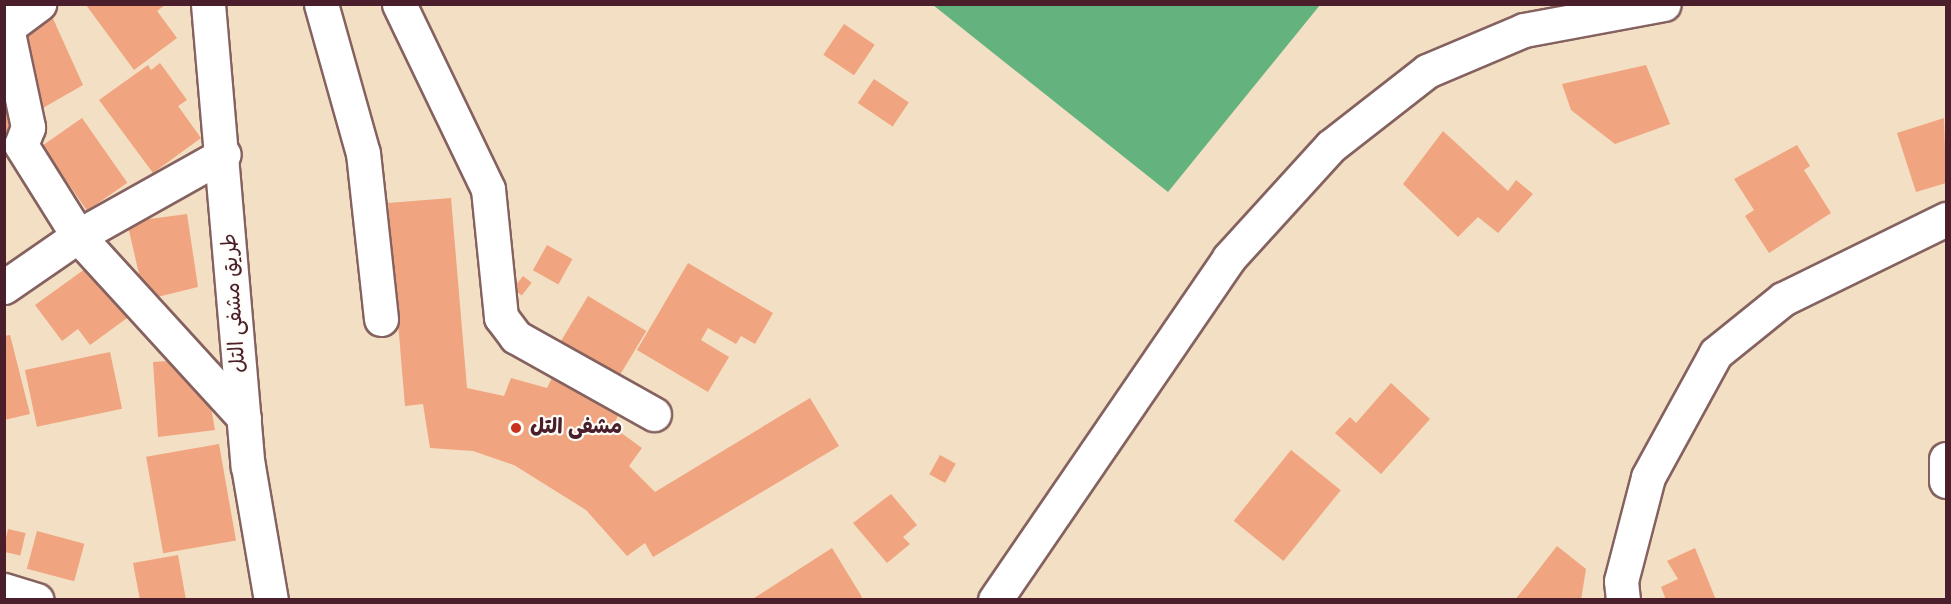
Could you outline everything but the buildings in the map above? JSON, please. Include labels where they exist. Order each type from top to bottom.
[{"type":"street","points":[[39,4],[6,23],[28,127],[21,145],[78,236],[244,418]]},
{"type":"street","name":"طريق مشفى التل","points":[[208,4],[224,154],[244,418],[271,600]]},
{"type":"street","points":[[321,4],[363,153],[381,319]]},
{"type":"street","points":[[399,4],[488,189],[501,317],[516,337],[654,414]]},
{"type":"street","points":[[998,598],[1229,258],[1331,146],[1426,71],[1524,30],[1664,4]]},
{"type":"street","points":[[4,287],[78,236],[224,154]]},
{"type":"street","points":[[1623,600],[1621,581],[1648,477],[1716,353],[1783,299],[1947,219]]},
{"type":"street","points":[[1947,459],[1947,481]]},
{"type":"street","points":[[4,590],[36,600]]},
{"type":"green space","points":[[933,5],[1320,5],[1168,192]]},
{"type":"place","name":"مشفى التل","points":[[516,428]]}]
